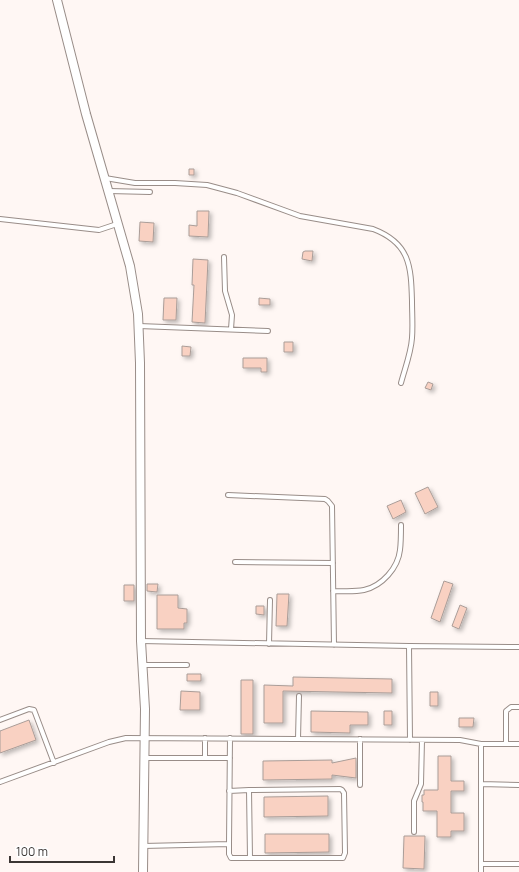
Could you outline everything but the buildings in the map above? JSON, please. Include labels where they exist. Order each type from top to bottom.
[{"type":"street","points":[[57,0],[86,114],[130,266],[139,326],[141,641],[145,704],[143,758],[143,872]]},
{"type":"lane","points":[[104,178],[135,183],[207,185],[237,193],[300,216],[373,229],[382,232],[390,238],[406,256],[411,272],[412,338],[401,383]]},
{"type":"lane","points":[[108,191],[150,192]]},
{"type":"lane","points":[[0,219],[99,230],[117,224]]},
{"type":"lane","points":[[224,257],[225,291],[232,315],[231,329]]},
{"type":"lane","points":[[139,326],[268,331]]},
{"type":"lane","points":[[228,495],[324,499],[332,506],[334,645]]},
{"type":"lane","points":[[333,591],[366,590],[373,587],[387,576],[393,569],[399,556],[401,525]]},
{"type":"lane","points":[[235,562],[333,563]]},
{"type":"lane","points":[[269,644],[270,600]]},
{"type":"lane","points":[[141,641],[519,647]]},
{"type":"lane","points":[[409,646],[410,740]]},
{"type":"lane","points":[[143,665],[187,665]]},
{"type":"lane","points":[[298,739],[299,696]]},
{"type":"lane","points":[[506,744],[506,710],[510,707],[519,707]]},
{"type":"lane","points":[[0,720],[29,709],[34,710],[54,763]]},
{"type":"lane","points":[[0,782],[118,739],[126,738],[460,740],[481,744],[519,744]]},
{"type":"lane","points":[[205,758],[206,738]]},
{"type":"lane","points":[[229,791],[342,790],[344,793],[345,853],[343,858],[231,858],[229,854],[229,791],[230,738]]},
{"type":"lane","points":[[360,739],[360,786]]},
{"type":"lane","points":[[414,832],[414,801],[421,784],[422,740]]},
{"type":"lane","points":[[481,744],[482,872]]},
{"type":"lane","points":[[143,758],[230,758]]},
{"type":"lane","points":[[481,784],[519,785]]},
{"type":"lane","points":[[249,790],[250,858]]},
{"type":"lane","points":[[143,846],[229,844]]},
{"type":"lane","points":[[481,864],[519,864]]}]
